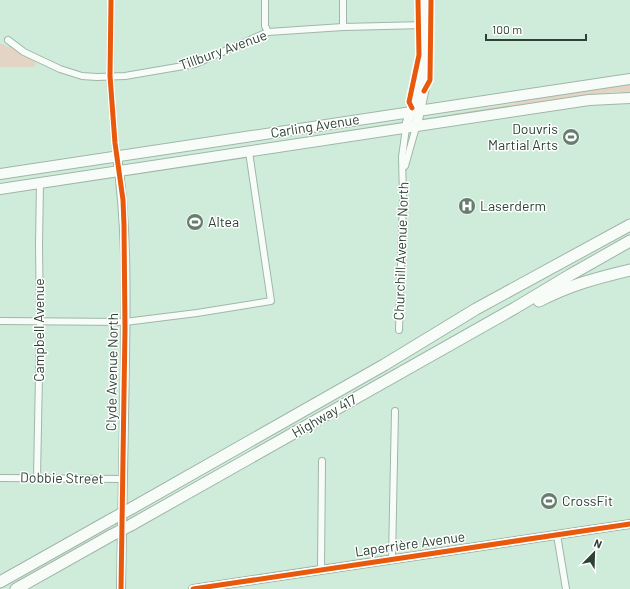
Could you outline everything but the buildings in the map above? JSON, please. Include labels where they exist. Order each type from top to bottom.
[{"type":"highway","points":[[0,582],[384,365],[476,309],[630,225]]},
{"type":"highway","name":"Highway 417","points":[[16,589],[515,308],[630,241]]},
{"type":"highway","points":[[515,308],[534,304],[560,290],[580,282],[630,270]]},
{"type":"main road","name":"Churchill Avenue North","points":[[411,127],[424,91],[425,0]]},
{"type":"main road","name":"Carling Avenue","points":[[0,174],[416,110],[630,79]]},
{"type":"main road","name":"Carling Avenue","points":[[0,189],[589,100],[630,98]]},
{"type":"street","points":[[112,0],[110,76],[117,156]]},
{"type":"street","points":[[265,0],[265,26],[268,32]]},
{"type":"street","points":[[343,0],[343,27]]},
{"type":"street","name":"Tillbury Avenue","points":[[8,40],[24,52],[60,69],[87,77],[125,76],[195,64],[268,32],[343,27],[425,25]]},
{"type":"street","name":"Churchill Avenue North","points":[[399,330],[403,198],[402,157],[411,127]]},
{"type":"street","name":"Churchill Avenue North","points":[[403,172],[411,127]]},
{"type":"street","points":[[0,321],[125,322],[197,313],[271,301],[249,152]]},
{"type":"street","name":"Clyde Avenue North","points":[[117,156],[124,225],[125,322],[121,589]]},
{"type":"street","name":"Campbell Avenue","points":[[37,478],[40,321],[40,183]]},
{"type":"street","points":[[392,559],[395,411]]},
{"type":"street","points":[[321,570],[322,461]]},
{"type":"street","name":"Dobbie Street","points":[[0,478],[123,479]]},
{"type":"street","name":"Laperrière Avenue","points":[[193,589],[630,524]]},
{"type":"street","points":[[557,535],[566,589]]},
{"type":"shaded area","points":[[0,43],[8,47],[14,45],[35,58],[36,65],[33,67],[0,67]]},
{"type":"shaded area","points":[[630,84],[630,93],[614,92],[583,95],[440,118],[441,116],[513,104],[517,102]]},
{"type":"cycle path","points":[[111,0],[110,76],[115,143],[123,200],[124,225],[125,329],[121,589]]},
{"type":"cycle path","points":[[412,108],[409,102],[419,55],[418,0]]},
{"type":"cycle path","points":[[424,91],[430,80],[431,0]]},
{"type":"cycle path","points":[[193,589],[630,524]]},
{"type":"place","name":"Douvris Martial Arts","points":[[571,137]]},
{"type":"place","name":"Laserderm","points":[[467,206]]},
{"type":"place","name":"Altea","points":[[195,222]]},
{"type":"place","name":"CrossFit","points":[[549,501]]}]
